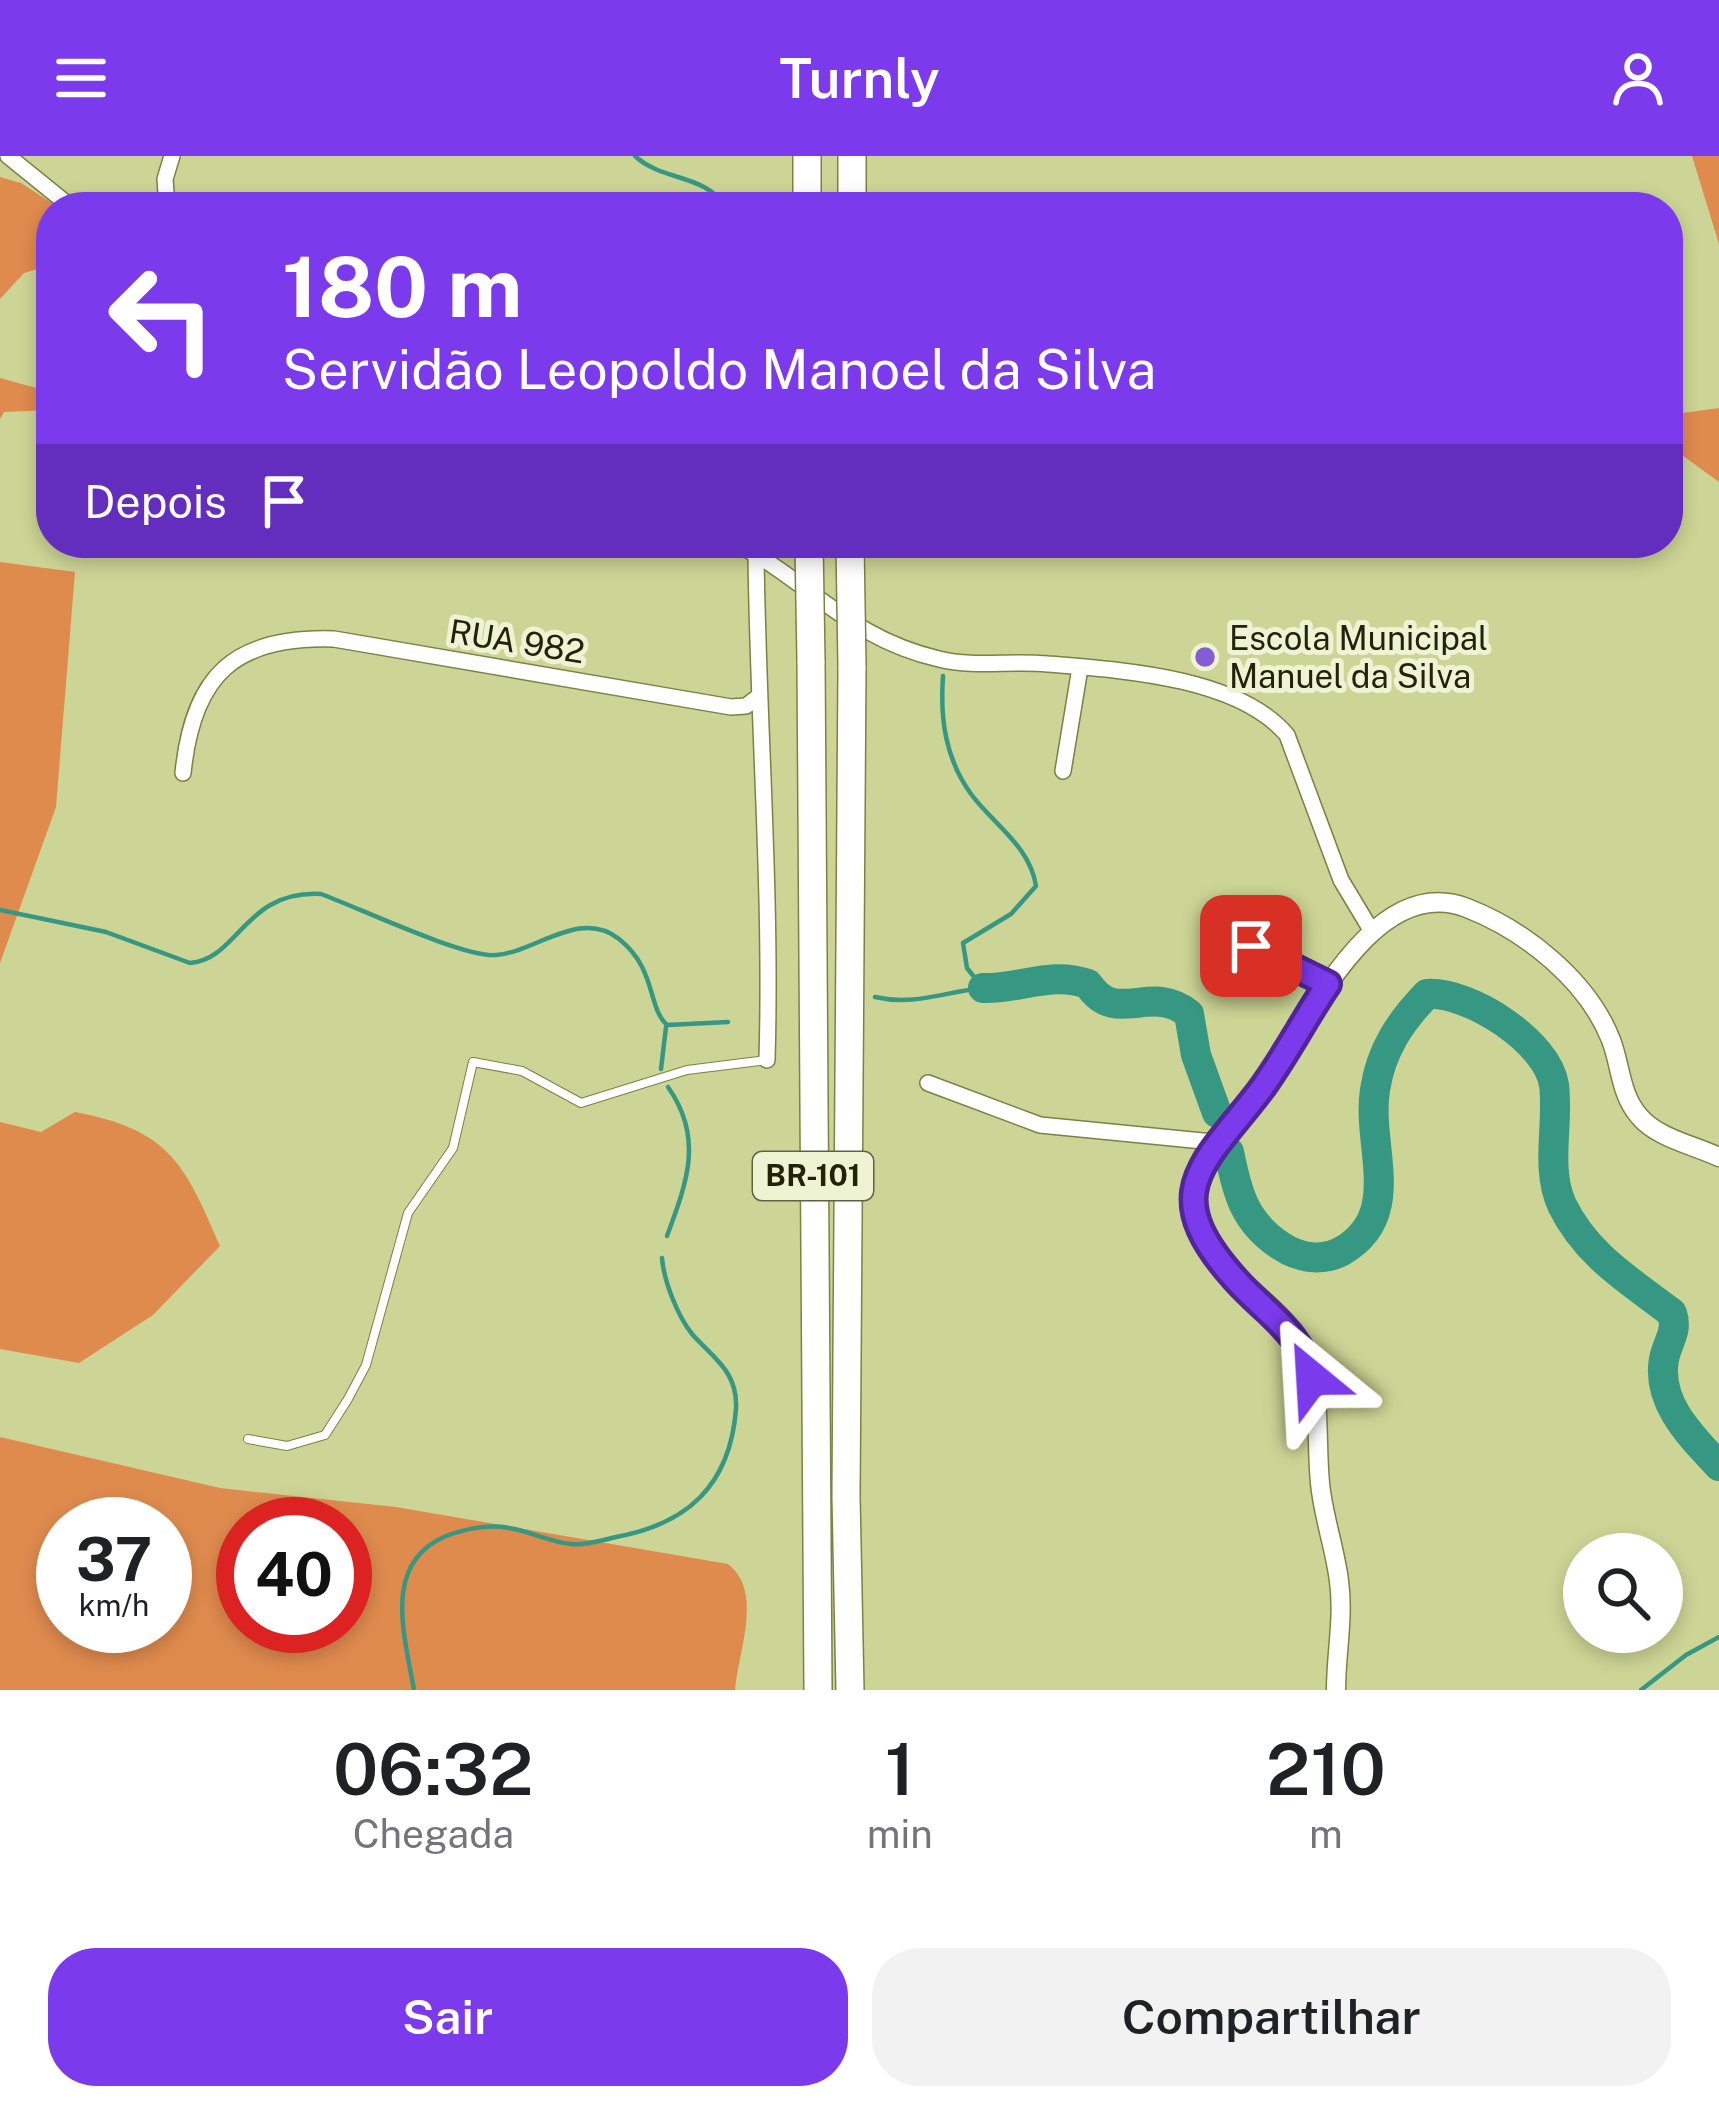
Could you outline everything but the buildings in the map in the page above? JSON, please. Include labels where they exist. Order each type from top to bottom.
[{"type":"highway","points":[[807,156],[807,192]]},
{"type":"highway","points":[[852,156],[852,192]]},
{"type":"highway","name":"BR-101","points":[[809,558],[818,1690]]},
{"type":"highway","name":"BR-101","points":[[850,558],[846,1425],[850,1690]]},
{"type":"street","points":[[165,192],[172,156]]},
{"type":"street","points":[[19,160],[54,192]]},
{"type":"street","points":[[756,558],[758,697],[770,876],[767,1060]]},
{"type":"street","points":[[760,558],[864,633],[909,650],[974,664],[1079,668],[1210,688],[1244,698],[1270,716],[1299,760],[1341,880],[1371,931]]},
{"type":"street","name":"RUA 982","points":[[183,773],[187,739],[202,695],[236,656],[262,645],[334,640],[731,707],[746,706],[758,697]]},
{"type":"street","points":[[1063,771],[1079,668]]},
{"type":"street","points":[[1336,1690],[1339,1582],[1320,1485],[1312,1378],[1294,1334],[1208,1246],[1194,1185],[1213,1142],[1260,1091],[1328,984],[1371,931],[1413,909],[1439,904],[1463,906],[1495,922],[1558,966],[1595,1004],[1626,1098],[1640,1118],[1719,1156]]},
{"type":"street","points":[[928,1083],[1040,1125],[1213,1142]]},
{"type":"lane","points":[[1228,937],[1328,984]]},
{"type":"lane","points":[[248,1439],[287,1447],[325,1435],[348,1400],[366,1365],[408,1213],[453,1148],[472,1062],[522,1071],[581,1103],[687,1070],[767,1060]]},
{"type":"shaded area","points":[[1692,156],[1719,156],[1719,244]]},
{"type":"shaded area","points":[[0,177],[36,193],[36,269],[24,273],[0,299]]},
{"type":"shaded area","points":[[0,378],[36,388],[36,411],[4,412],[0,419]]},
{"type":"shaded area","points":[[1719,408],[1719,482],[1683,456],[1683,413]]},
{"type":"shaded area","points":[[0,562],[75,572],[56,807],[0,963]]},
{"type":"shaded area","points":[[75,1112],[132,1129],[169,1154],[195,1192],[220,1246],[153,1315],[79,1363],[0,1349],[0,1122],[41,1132]]},
{"type":"shaded area","points":[[0,1437],[220,1488],[303,1497],[216,1497],[216,1653],[372,1653],[372,1504],[728,1564],[739,1576],[747,1606],[735,1690],[0,1690]]},
{"type":"waterway","points":[[635,156],[712,192]]},
{"type":"waterway","points":[[943,676],[942,707],[955,766],[971,794],[1019,847],[1036,886],[1011,914],[963,943],[967,968],[983,988]]},
{"type":"waterway","points":[[0,910],[106,932],[190,963],[207,959],[259,913],[295,896],[321,894],[481,954],[511,952],[589,928],[619,939],[631,951],[667,1025],[728,1022]]},
{"type":"waterway","points":[[983,988],[1074,980],[1088,984],[1110,1002],[1175,1005],[1189,1014],[1196,1055],[1217,1113]]},
{"type":"waterway","points":[[875,997],[916,999],[983,988]]},
{"type":"waterway","points":[[1229,1152],[1244,1205],[1268,1237],[1303,1256],[1327,1257],[1342,1251],[1361,1236],[1378,1199],[1375,1090],[1387,1049],[1400,1026],[1427,994],[1464,1001],[1504,1022],[1538,1052],[1549,1069],[1555,1100],[1554,1176],[1562,1205],[1596,1253],[1672,1313],[1673,1331],[1664,1359],[1665,1390],[1678,1418],[1719,1466]]},
{"type":"waterway","points":[[661,1069],[666,1027]]},
{"type":"waterway","points":[[667,1236],[689,1160],[686,1124],[668,1087]]},
{"type":"waterway","points":[[414,1690],[402,1603],[412,1564],[426,1548],[453,1533],[493,1527],[571,1544],[599,1541],[664,1522],[684,1511],[714,1480],[732,1436],[736,1396],[723,1366],[681,1317],[662,1258]]},
{"type":"waterway","points":[[1641,1690],[1686,1655],[1719,1637]]},
{"type":"place","name":"Escola Municipal Manuel da Silva","points":[[1205,657]]},
{"type":"route","points":[[1251,946],[1328,984],[1260,1091],[1199,1163],[1194,1185],[1199,1223],[1208,1246],[1238,1282],[1294,1334],[1312,1378]]}]
